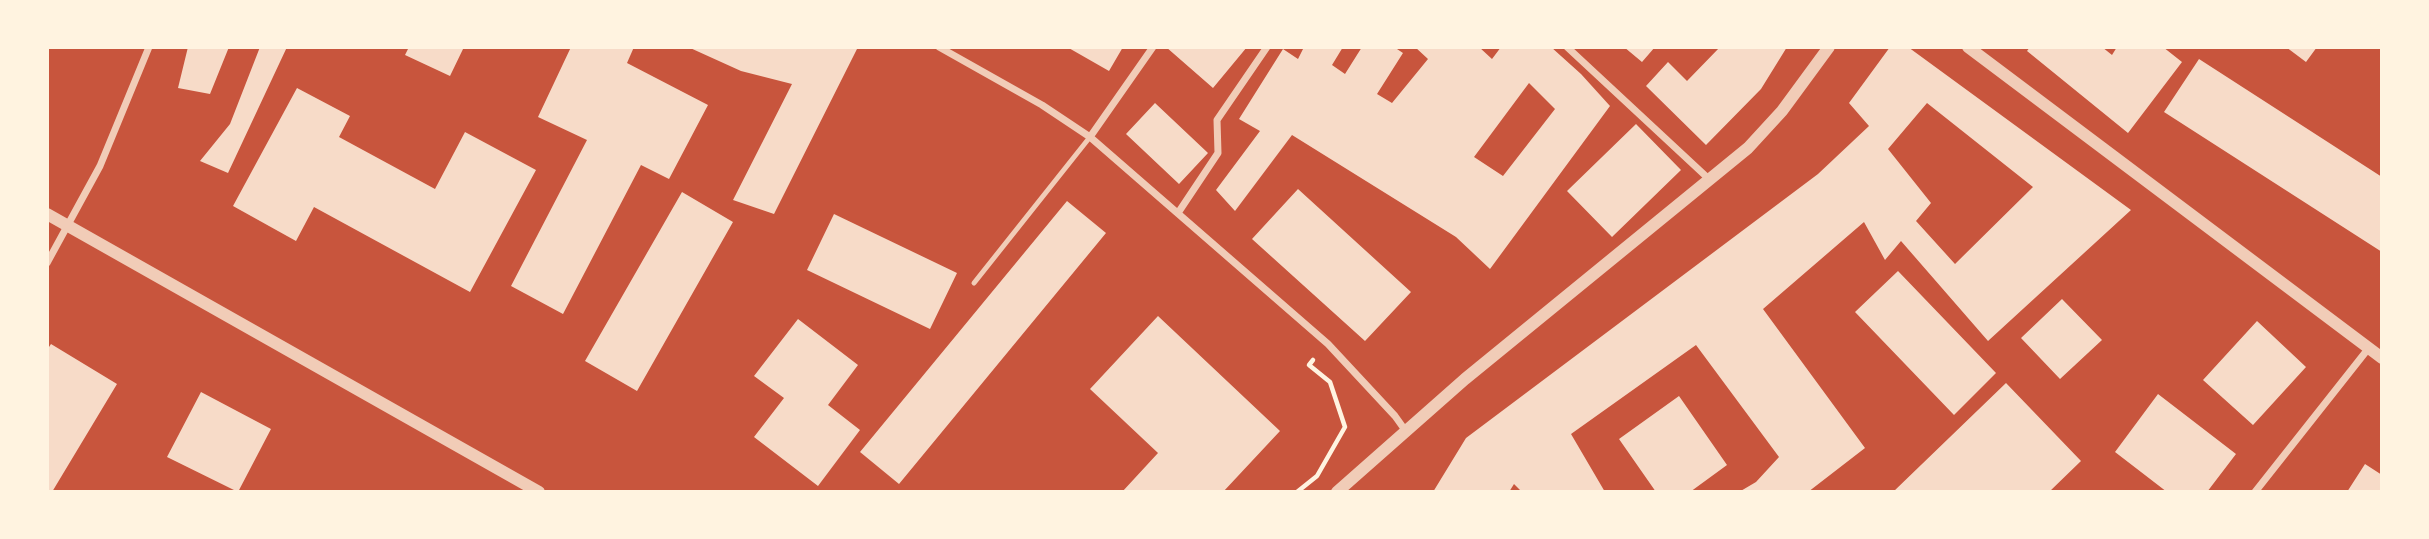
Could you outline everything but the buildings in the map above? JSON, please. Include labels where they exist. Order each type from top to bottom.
[{"type":"street","points":[[47,263],[100,166],[149,47]]},
{"type":"street","points":[[939,47],[1042,105],[1090,136],[1328,344],[1405,430]]},
{"type":"street","points":[[1090,136],[1153,47]]},
{"type":"street","points":[[1178,213],[1218,153],[1217,120],[1266,47]]},
{"type":"street","points":[[1567,47],[1710,180]]},
{"type":"street","points":[[1337,492],[1405,430],[1748,148],[1829,47]]},
{"type":"street","points":[[1968,47],[2382,358]]},
{"type":"street","points":[[47,215],[539,492]]},
{"type":"street","points":[[2255,492],[2368,349]]},
{"type":"lane","points":[[974,283],[1090,136]]},
{"type":"path","points":[[1297,492],[1317,476],[1345,427],[1330,382],[1309,365],[1328,344]]}]
